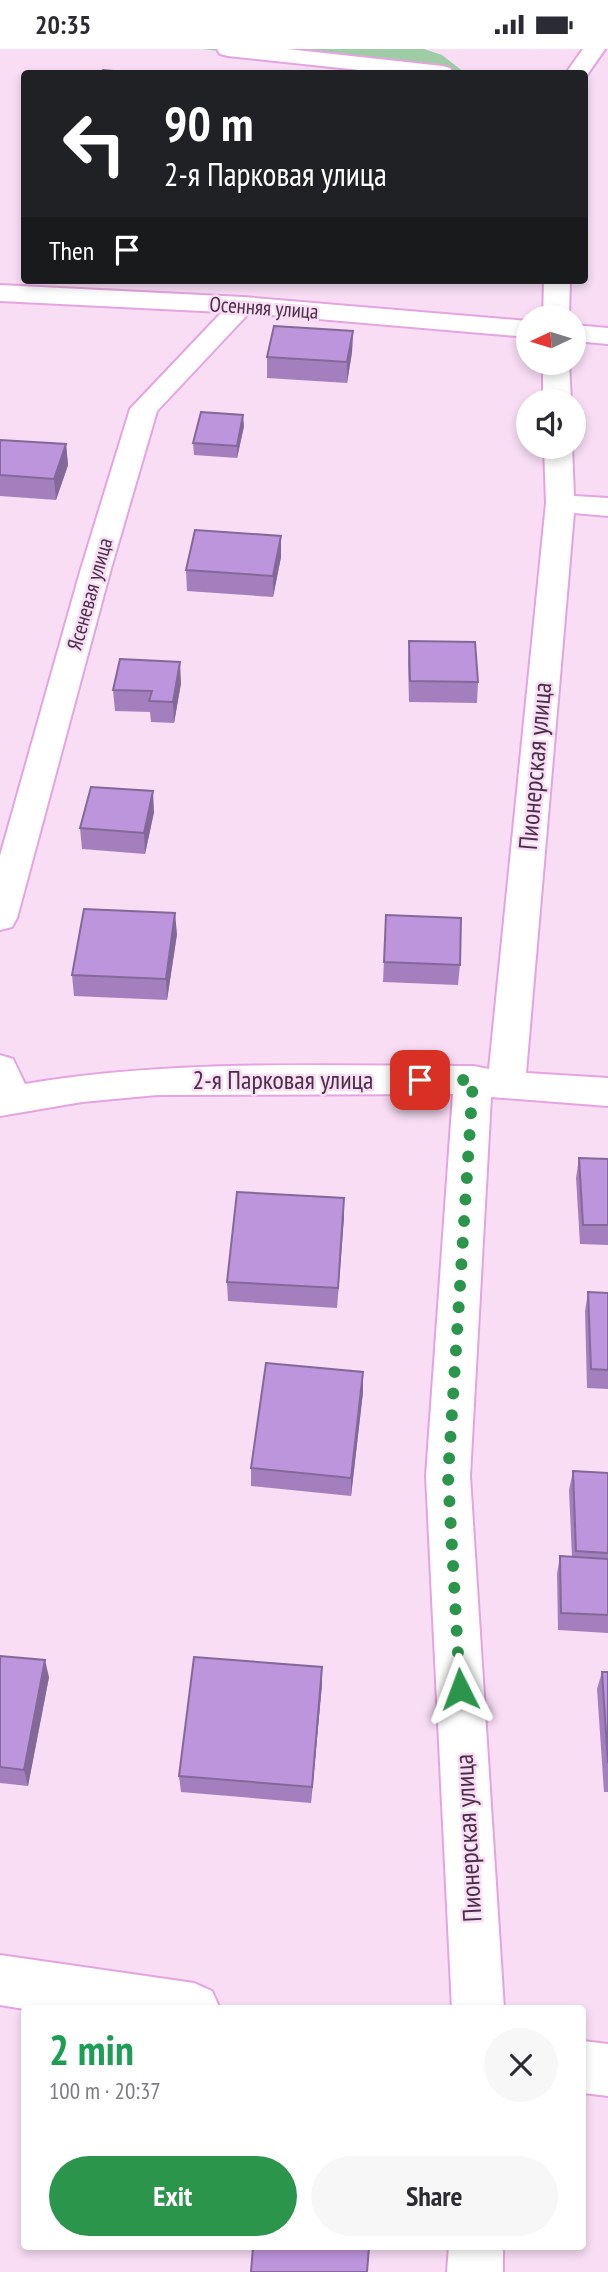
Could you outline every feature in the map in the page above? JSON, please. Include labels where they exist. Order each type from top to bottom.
[{"type":"street","points":[[228,49],[415,70]]},
{"type":"street","points":[[579,70],[594,49]]},
{"type":"street","points":[[556,305],[557,284]]},
{"type":"street","name":"Осенняя улица","points":[[0,293],[243,305],[516,328]]},
{"type":"street","name":"Ясеневая улица","points":[[0,918],[95,572],[144,409],[243,305]]},
{"type":"street","points":[[586,334],[608,336]]},
{"type":"street","name":"Пионерская улица","points":[[478,2005],[448,1476],[490,1083],[559,503],[558,459]]},
{"type":"street","points":[[559,503],[608,507]]},
{"type":"street","name":"2-я Парковая улица","points":[[4,1090],[82,1088],[157,1081],[490,1083],[608,1092]]},
{"type":"street","points":[[0,1980],[167,2005]]},
{"type":"street","points":[[586,2067],[608,2070]]},
{"type":"street","points":[[475,2250],[475,2272]]},
{"type":"green space","points":[[202,49],[424,49],[442,55],[461,70],[383,70]]},
{"type":"building","points":[[274,326],[353,331],[347,362],[267,357]]},
{"type":"building","points":[[201,412],[243,415],[237,446],[193,443]]},
{"type":"building","points":[[0,440],[66,444],[54,479],[0,475]]},
{"type":"building","points":[[195,530],[281,536],[273,576],[186,570]]},
{"type":"building","points":[[409,641],[475,642],[478,682],[410,681]]},
{"type":"building","points":[[120,659],[180,662],[173,702],[149,701],[152,691],[113,690]]},
{"type":"building","points":[[91,787],[153,791],[144,833],[80,828]]},
{"type":"building","points":[[84,909],[175,913],[166,979],[72,975]]},
{"type":"building","points":[[386,915],[461,918],[460,965],[384,962]]},
{"type":"building","points":[[579,1158],[608,1159],[608,1225],[583,1225]]},
{"type":"building","points":[[237,1192],[344,1198],[338,1288],[227,1282]]},
{"type":"building","points":[[588,1292],[608,1293],[608,1370],[591,1369]]},
{"type":"building","points":[[266,1363],[363,1372],[351,1478],[251,1468]]},
{"type":"building","points":[[573,1471],[608,1473],[608,1553],[576,1551]]},
{"type":"building","points":[[560,1556],[608,1559],[608,1615],[561,1613]]},
{"type":"building","points":[[0,1656],[45,1660],[24,1770],[0,1767]]},
{"type":"building","points":[[194,1657],[322,1667],[312,1787],[179,1776]]},
{"type":"building","points":[[602,1672],[608,1672],[608,1763]]},
{"type":"building","points":[[253,2250],[369,2250],[367,2272],[251,2272]]},
{"type":"route","points":[[420,1080],[473,1080],[448,1476],[460,1689]]}]
